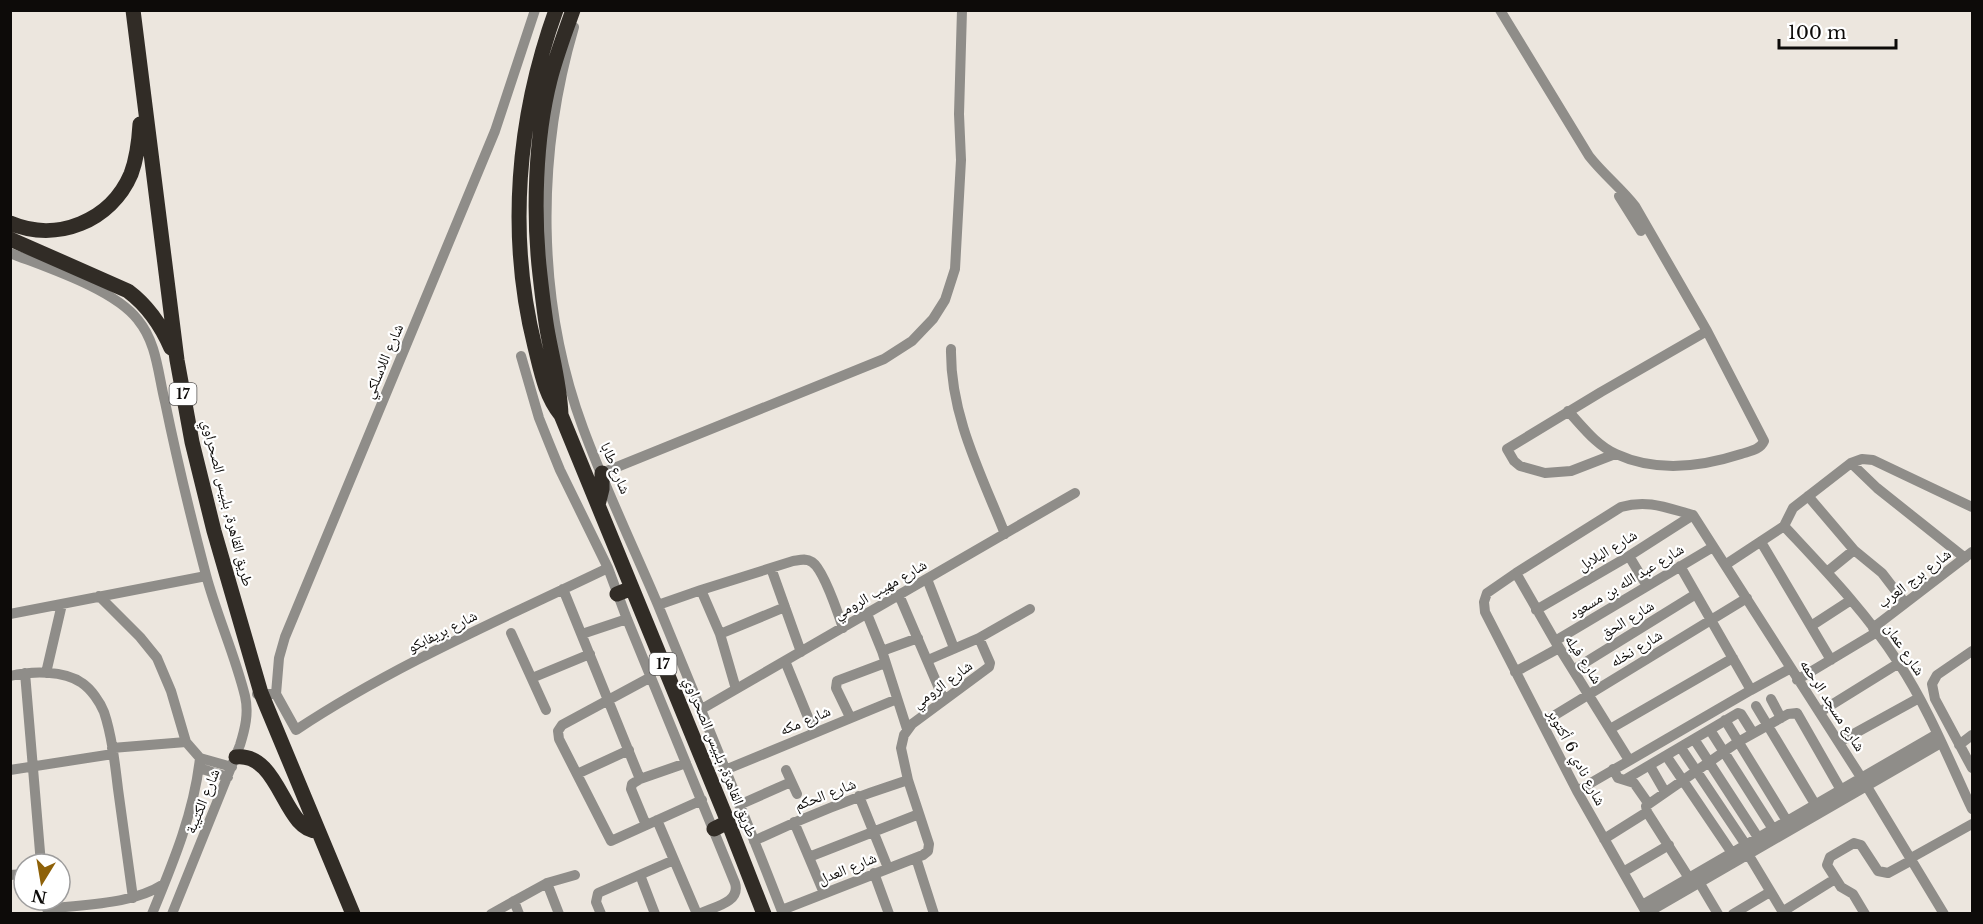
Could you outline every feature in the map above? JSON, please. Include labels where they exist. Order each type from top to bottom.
[{"type":"highway","name":"طريق القاهرة, بلبيس الصحراوي","points":[[132,10],[177,360],[192,442],[214,531],[269,693],[318,831],[353,914]]},
{"type":"highway","points":[[556,10],[542,54],[528,114],[520,174],[519,237],[522,279],[530,328],[546,389],[554,407],[561,415]]},
{"type":"highway","points":[[561,415],[560,392],[547,327],[536,237],[536,199],[539,154],[573,10]]},
{"type":"highway","points":[[10,223],[29,230],[59,230],[85,222],[100,214],[112,203],[127,182],[135,163],[141,120],[141,88]]},
{"type":"highway","points":[[10,239],[120,287],[135,296],[159,323],[177,360]]},
{"type":"highway","name":"طريق القاهرة, بلبيس الصحراوي","points":[[561,415],[764,914]]},
{"type":"highway","points":[[598,505],[602,489],[602,473]]},
{"type":"highway","points":[[617,594],[632,588]]},
{"type":"highway","points":[[232,767],[250,758],[261,765],[302,825],[309,830],[318,831]]},
{"type":"highway","points":[[714,829],[728,822]]},
{"type":"street","name":"شارع اللاسلكي","points":[[269,693],[285,637],[495,131],[535,10]]},
{"type":"street","name":"شارع طابا","points":[[580,10],[555,82],[546,198],[550,275],[556,325],[567,376],[583,427],[658,605],[782,912]]},
{"type":"street","points":[[602,473],[884,359],[912,341],[933,319],[949,290],[957,259],[962,10]]},
{"type":"street","points":[[1500,10],[1589,156],[1611,180],[1615,190],[1706,335],[1764,438],[1763,444],[1758,448],[1725,459],[1676,466],[1653,464],[1615,454],[1599,444],[1568,411]]},
{"type":"street","name":"شارع الكتيبة","points":[[10,253],[102,292],[130,311],[143,326],[157,364],[207,576],[245,696],[247,718],[232,767],[172,914]]},
{"type":"street","points":[[1615,454],[1559,473],[1545,473],[1529,470],[1514,461],[1506,449],[1568,411],[1706,335]]},
{"type":"street","points":[[951,350],[952,379],[960,417],[1005,534]]},
{"type":"street","points":[[521,356],[536,408],[560,470],[608,568],[714,829],[736,888],[734,897],[711,911],[698,914],[657,820]]},
{"type":"street","points":[[1725,565],[1784,526],[1793,508],[1851,463],[1862,459],[1873,460],[1972,507]]},
{"type":"street","points":[[1851,463],[1881,492],[1969,555]]},
{"type":"street","name":"شارع مهيب الرومي","points":[[700,710],[1075,493]]},
{"type":"street","points":[[1808,496],[1854,550],[1882,573],[1905,603]]},
{"type":"street","points":[[1516,573],[1621,507],[1648,502],[1693,515]]},
{"type":"street","name":"شارع مسجد الرحمه","points":[[1693,515],[1864,781],[1944,914]]},
{"type":"street","name":"شارع البلابل","points":[[1536,610],[1629,556],[1693,515]]},
{"type":"street","name":"شارع عمان","points":[[1784,526],[1851,600],[1899,663],[1919,698],[1972,808]]},
{"type":"street","points":[[1761,542],[1831,660]]},
{"type":"street","name":"شارع عبد الله بن مسعود","points":[[1515,672],[1647,586],[1713,547]]},
{"type":"street","points":[[1827,572],[1854,550]]},
{"type":"street","name":"شارع برج العرب","points":[[1797,680],[1875,630],[1905,603],[1969,555]]},
{"type":"street","points":[[1629,556],[1647,586]]},
{"type":"street","points":[[658,605],[802,559],[814,563],[819,569],[843,628]]},
{"type":"street","points":[[1680,566],[1750,690]]},
{"type":"street","name":"شارع بريفابكو","points":[[269,693],[296,730],[334,705],[379,680],[608,568]]},
{"type":"street","points":[[771,568],[801,652]]},
{"type":"street","name":"شارع فيله","points":[[1516,573],[1557,645],[1629,760]]},
{"type":"street","name":"شارع نادي 6 أكتوبر","points":[[1516,573],[1488,593],[1484,602],[1485,612],[1577,791],[1645,911]]},
{"type":"street","points":[[10,614],[207,576]]},
{"type":"street","points":[[927,579],[954,648]]},
{"type":"street","points":[[563,589],[640,779]]},
{"type":"street","points":[[701,590],[720,634],[736,689]]},
{"type":"street","name":"شارع الحق","points":[[1573,670],[1696,594]]},
{"type":"street","points":[[899,595],[945,700]]},
{"type":"street","points":[[99,596],[140,637],[157,658],[171,691],[186,742],[199,763],[197,785],[186,826],[152,914]]},
{"type":"street","name":"شارع نخله","points":[[1542,723],[1746,598]]},
{"type":"street","points":[[1811,626],[1851,600]]},
{"type":"street","points":[[46,673],[62,604]]},
{"type":"street","points":[[720,634],[785,607]]},
{"type":"street","points":[[928,660],[979,638],[1030,609]]},
{"type":"street","points":[[867,614],[882,651],[907,729]]},
{"type":"street","points":[[582,634],[627,619]]},
{"type":"street","points":[[511,633],[546,710]]},
{"type":"street","points":[[882,651],[918,638]]},
{"type":"street","name":"شارع الرومي","points":[[934,914],[919,856],[928,851],[929,844],[908,780],[902,748],[907,729],[989,667],[990,663],[979,638]]},
{"type":"street","points":[[1972,651],[1937,675],[1932,684],[1935,699],[1972,768]]},
{"type":"street","points":[[532,678],[590,654]]},
{"type":"street","points":[[1610,729],[1733,658]]},
{"type":"street","points":[[785,661],[814,732]]},
{"type":"street","points":[[850,717],[836,688],[837,681],[885,663]]},
{"type":"street","points":[[1820,712],[1899,663]]},
{"type":"street","points":[[1577,791],[1791,668]]},
{"type":"street","points":[[25,673],[40,852]]},
{"type":"street","points":[[10,676],[25,673],[68,676],[83,683],[95,695],[104,711],[113,751],[133,898]]},
{"type":"street","points":[[651,677],[562,725],[559,728],[559,739],[611,841],[702,800]]},
{"type":"street","points":[[245,696],[269,693]]},
{"type":"street","points":[[1839,742],[1919,698]]},
{"type":"street","name":"شارع مكه","points":[[725,770],[897,699]]},
{"type":"street","points":[[1771,699],[1781,718]]},
{"type":"street","points":[[1756,706],[1815,804]]},
{"type":"street","points":[[1604,838],[1723,752],[1791,712],[1800,715],[1841,790]]},
{"type":"street","points":[[1626,780],[1725,720],[1740,714],[1753,733]]},
{"type":"street","points":[[1725,720],[1787,821]]},
{"type":"street","points":[[1710,730],[1773,829]]},
{"type":"street","points":[[1959,745],[1972,735]]},
{"type":"street","points":[[1645,911],[1694,880],[1939,738]]},
{"type":"street","points":[[1694,739],[1761,841]]},
{"type":"street","points":[[10,770],[32,768],[113,751],[186,742]]},
{"type":"street","points":[[1681,748],[1747,849],[1783,913],[1835,879]]},
{"type":"street","points":[[577,774],[629,750]]},
{"type":"street","points":[[1667,756],[1732,853]]},
{"type":"street","points":[[199,763],[232,767]]},
{"type":"street","points":[[646,825],[631,789],[634,782],[686,763]]},
{"type":"street","points":[[1650,766],[1665,792]]},
{"type":"street","points":[[1613,769],[1618,778],[1634,783],[1669,845],[1718,914]]},
{"type":"street","points":[[786,770],[796,794]]},
{"type":"street","name":"شارع الحكم","points":[[754,841],[859,796],[908,780]]},
{"type":"street","points":[[1761,841],[1773,829],[1815,804],[1864,781]]},
{"type":"street","points":[[739,805],[791,782]]},
{"type":"street","points":[[859,796],[888,868]]},
{"type":"street","points":[[809,857],[919,814]]},
{"type":"street","points":[[794,822],[824,893]]},
{"type":"street","points":[[1865,914],[1853,894],[1841,887],[1835,879],[1827,865],[1830,857],[1854,843],[1861,845],[1878,871],[1888,873],[1972,824]]},
{"type":"street","points":[[1623,872],[1669,845]]},
{"type":"street","points":[[1694,880],[1732,853],[1747,849]]},
{"type":"street","name":"شارع العدل","points":[[782,912],[919,856]]},
{"type":"street","points":[[601,914],[596,902],[598,893],[674,860]]},
{"type":"street","points":[[874,873],[888,911],[876,914]]},
{"type":"street","points":[[491,914],[547,883],[575,875]]},
{"type":"street","points":[[640,875],[656,914]]},
{"type":"street","points":[[547,883],[559,914]]},
{"type":"street","points":[[72,904],[133,898],[152,892],[164,884]]},
{"type":"street","points":[[1733,914],[1770,891]]},
{"type":"street","points":[[514,901],[519,914]]}]
